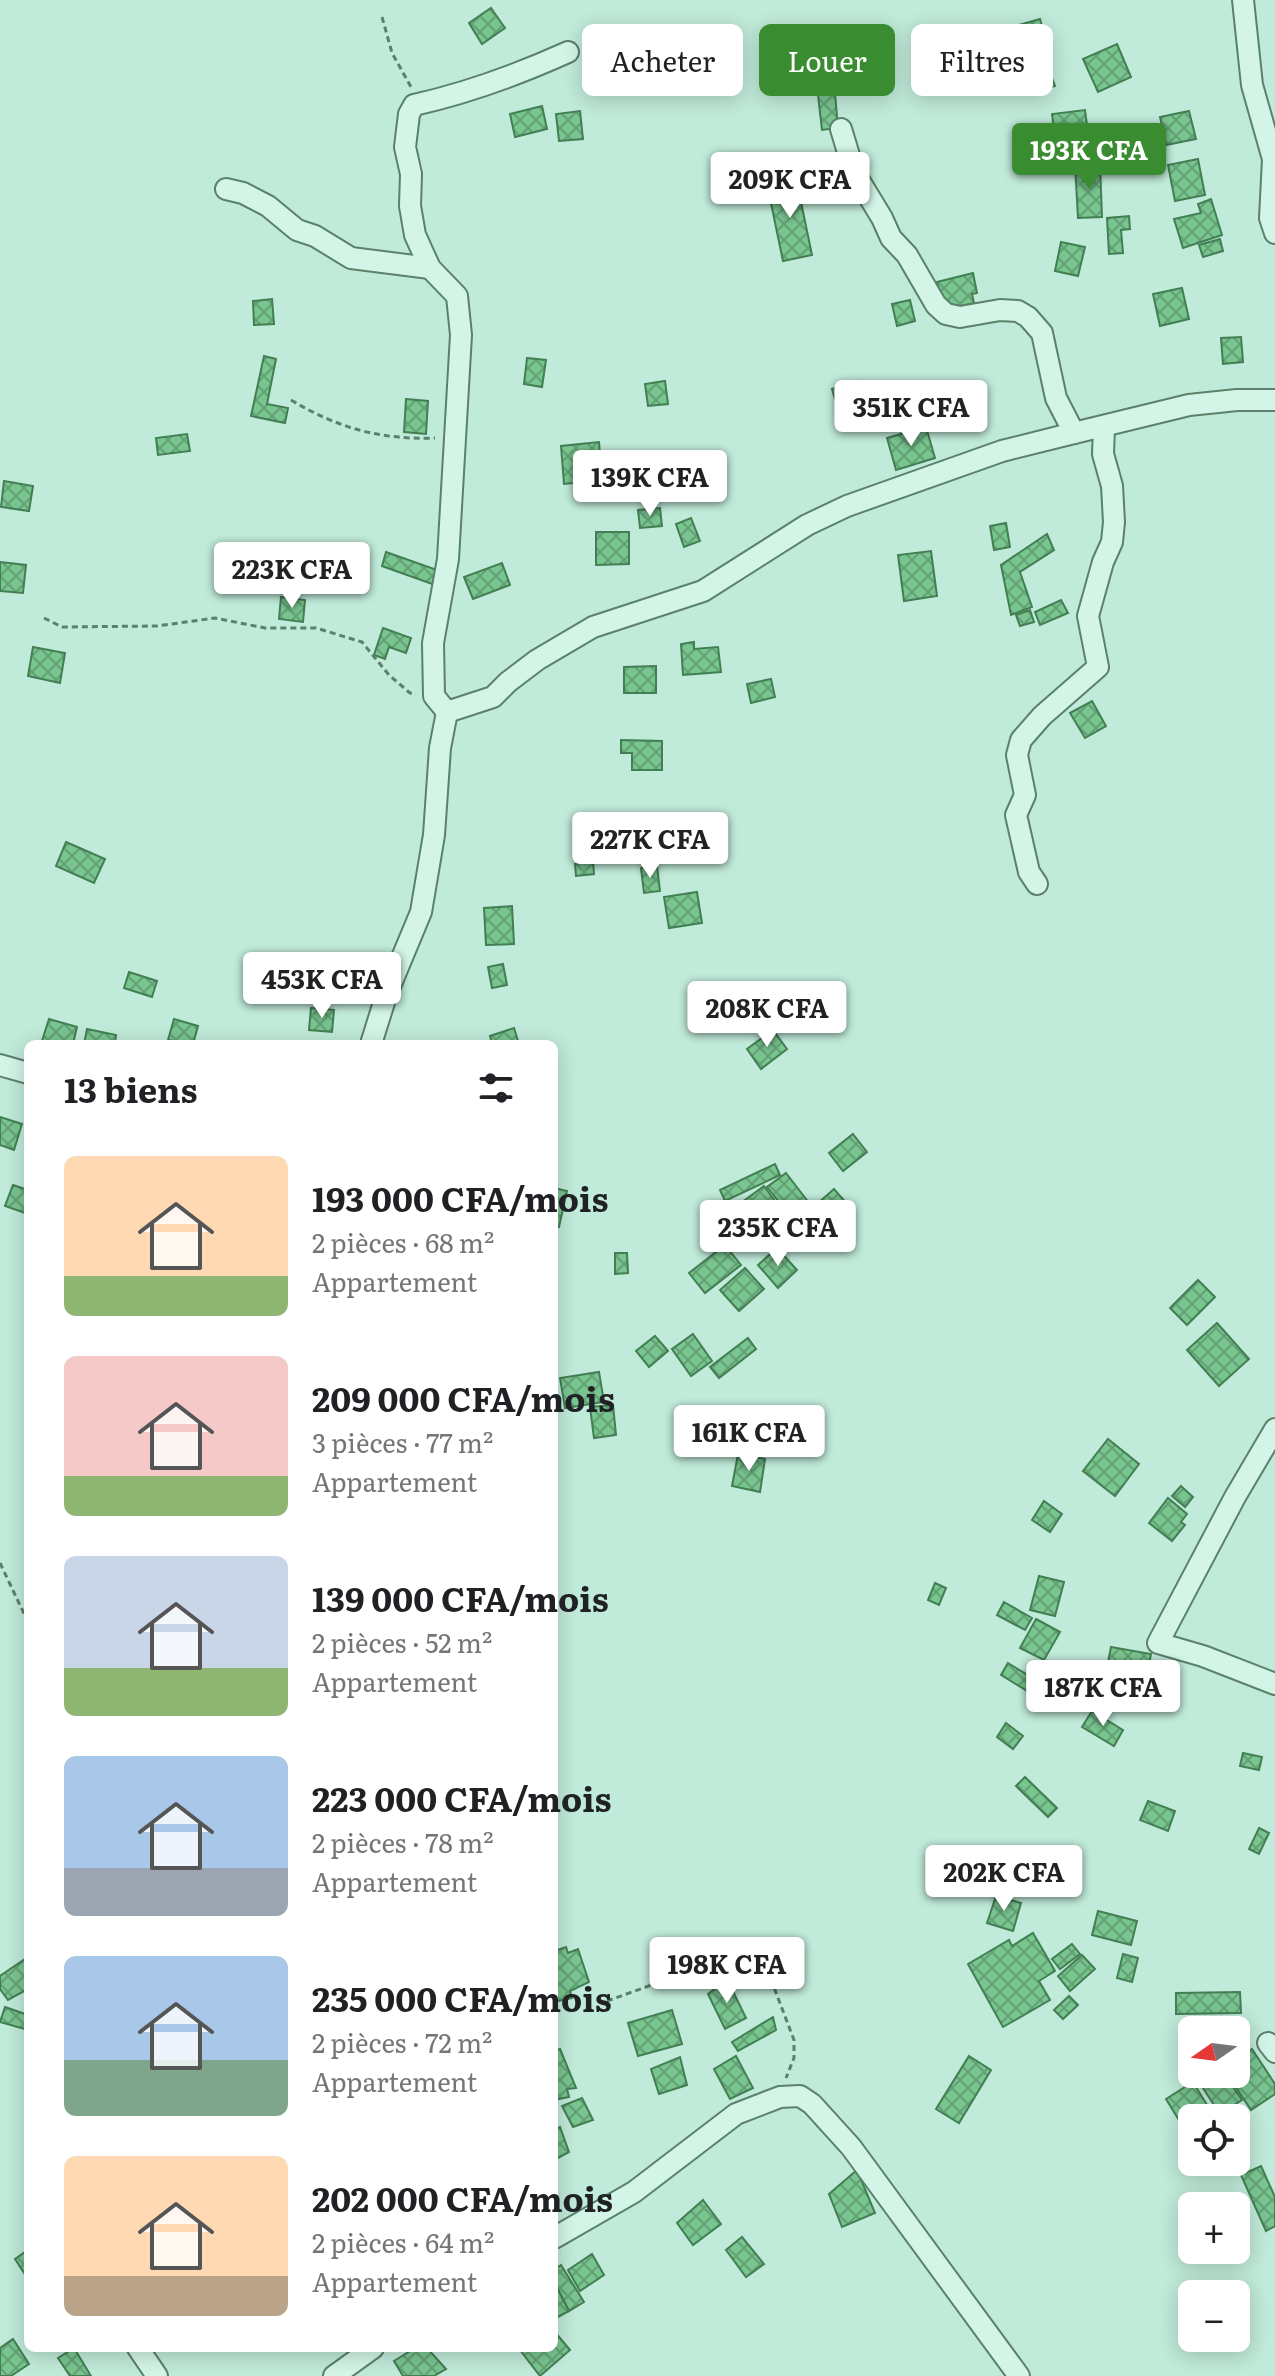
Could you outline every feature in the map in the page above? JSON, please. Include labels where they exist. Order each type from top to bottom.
[{"type":"street","points":[[1246,1],[1252,85],[1273,159],[1270,218],[1275,233]]},
{"type":"street","points":[[372,1040],[386,996],[421,912],[434,835],[440,704],[433,643],[448,559],[461,335],[457,296],[430,268],[415,235],[410,206],[411,174],[405,147],[409,114],[414,105],[466,93],[568,52]]},
{"type":"street","points":[[841,129],[854,172],[891,238],[907,255],[936,305],[946,314],[960,317],[1000,310],[1018,311],[1042,333],[1056,398],[1074,433]]},
{"type":"street","points":[[226,189],[243,193],[268,206],[297,230],[315,236],[351,258],[430,268]]},
{"type":"street","points":[[440,704],[493,697],[537,660],[593,627],[703,591],[807,525],[847,506],[1002,451],[1074,433],[1189,405],[1275,400]]},
{"type":"street","points":[[1037,884],[1029,872],[1016,815],[1025,795],[1017,755],[1021,740],[1042,716],[1098,667],[1088,616],[1112,542],[1114,522],[1112,486],[1103,454],[1104,427]]},
{"type":"street","points":[[0,1065],[24,1072]]},
{"type":"street","points":[[1275,1429],[1235,1497],[1158,1643],[1203,1656],[1275,1684]]},
{"type":"street","points":[[558,2236],[634,2192],[736,2114],[780,2097],[800,2096],[812,2104],[851,2147],[1019,2376]]},
{"type":"street","points":[[141,2352],[157,2376]]},
{"type":"street","points":[[334,2376],[367,2352]]},
{"type":"path","points":[[382,17],[392,53],[409,82],[414,105]]},
{"type":"path","points":[[291,400],[323,419],[347,428],[405,439],[454,437]]},
{"type":"path","points":[[44,618],[62,627],[157,626],[215,618],[265,628],[316,628],[362,642],[389,675],[410,693],[440,704]]},
{"type":"path","points":[[0,1563],[24,1614]]},
{"type":"path","points":[[607,2001],[749,1950],[756,1952],[762,1956],[794,2040],[794,2058],[780,2097]]},
{"type":"building","points":[[491,8],[505,28],[482,44],[469,23]]},
{"type":"building","points":[[1040,19],[1041,24],[1022,24]]},
{"type":"building","points":[[1117,44],[1131,77],[1098,92],[1083,59]]},
{"type":"building","points":[[818,96],[835,96],[838,128],[822,130]]},
{"type":"building","points":[[542,106],[547,129],[515,137],[510,114]]},
{"type":"building","points":[[1085,110],[1089,141],[1056,145],[1052,114]]},
{"type":"building","points":[[580,111],[583,139],[559,141],[556,114]]},
{"type":"building","points":[[1189,111],[1196,139],[1166,145],[1160,117]]},
{"type":"building","points":[[1198,159],[1205,195],[1175,201],[1168,165]]},
{"type":"building","points":[[1100,164],[1102,217],[1078,218],[1075,165]]},
{"type":"building","points":[[796,178],[812,255],[783,261],[767,184]]},
{"type":"building","points":[[1211,199],[1222,235],[1183,248],[1174,219],[1201,213],[1198,204]]},
{"type":"building","points":[[1129,216],[1130,229],[1121,230],[1123,253],[1109,254],[1107,218]]},
{"type":"building","points":[[1220,239],[1223,251],[1203,257],[1199,245]]},
{"type":"building","points":[[1061,242],[1085,247],[1078,276],[1055,271]]},
{"type":"building","points":[[973,273],[977,293],[972,294],[974,303],[948,309],[942,302],[937,282]]},
{"type":"building","points":[[1182,288],[1189,319],[1160,326],[1153,294]]},
{"type":"building","points":[[272,299],[274,324],[254,325],[253,301]]},
{"type":"building","points":[[910,300],[915,321],[897,326],[892,304]]},
{"type":"building","points":[[1241,337],[1243,362],[1223,364],[1221,338]]},
{"type":"building","points":[[264,356],[276,359],[267,404],[288,408],[285,423],[251,416]]},
{"type":"building","points":[[527,358],[546,360],[542,387],[524,384]]},
{"type":"building","points":[[665,381],[668,404],[648,406],[645,384]]},
{"type":"building","points":[[859,381],[862,391],[835,399],[832,389]]},
{"type":"building","points":[[406,399],[428,401],[426,434],[404,432]]},
{"type":"building","points":[[926,427],[935,458],[896,470],[887,438]]},
{"type":"building","points":[[187,434],[190,451],[158,455],[156,438]]},
{"type":"building","points":[[599,442],[602,480],[564,484],[561,446]]},
{"type":"building","points":[[4,481],[33,486],[29,511],[1,507]]},
{"type":"building","points":[[660,508],[662,526],[640,528],[638,510]]},
{"type":"building","points":[[691,518],[700,541],[684,547],[676,524]]},
{"type":"building","points":[[1006,523],[1010,547],[994,550],[990,526]]},
{"type":"building","points":[[596,532],[629,532],[629,564],[596,565]]},
{"type":"building","points":[[1047,534],[1054,550],[1020,572],[1032,607],[1011,615],[1001,565]]},
{"type":"building","points":[[931,551],[937,596],[904,601],[898,555]]},
{"type":"building","points":[[386,552],[440,571],[435,585],[382,566]]},
{"type":"building","points":[[0,562],[26,565],[23,593],[0,591]]},
{"type":"building","points":[[502,563],[510,585],[473,599],[464,577]]},
{"type":"building","points":[[281,597],[305,600],[303,622],[279,619]]},
{"type":"building","points":[[1061,600],[1068,613],[1040,625],[1035,612]]},
{"type":"building","points":[[1030,610],[1034,622],[1020,626],[1016,615]]},
{"type":"building","points":[[383,628],[411,638],[406,653],[389,647],[385,659],[374,655]]},
{"type":"building","points":[[694,642],[694,649],[718,647],[721,672],[683,675],[681,644]]},
{"type":"building","points":[[33,647],[65,653],[60,683],[28,676]]},
{"type":"building","points":[[656,666],[656,693],[624,693],[624,667]]},
{"type":"building","points":[[771,679],[775,697],[751,703],[747,684]]},
{"type":"building","points":[[1092,701],[1106,726],[1085,738],[1070,713]]},
{"type":"building","points":[[621,740],[662,741],[662,770],[632,770],[632,753],[621,753]]},
{"type":"building","points":[[66,842],[105,859],[94,883],[56,866]]},
{"type":"building","points":[[593,861],[594,874],[576,876],[575,864]]},
{"type":"building","points":[[657,866],[660,891],[644,893],[641,868]]},
{"type":"building","points":[[697,892],[702,923],[669,928],[664,897]]},
{"type":"building","points":[[512,906],[514,944],[486,945],[484,908]]},
{"type":"building","points":[[503,964],[507,985],[492,988],[488,967]]},
{"type":"building","points":[[129,972],[157,981],[152,997],[124,988]]},
{"type":"building","points":[[311,1008],[334,1010],[332,1032],[309,1030]]},
{"type":"building","points":[[49,1019],[77,1027],[74,1040],[42,1040]]},
{"type":"building","points":[[174,1019],[198,1026],[194,1040],[168,1040]]},
{"type":"building","points":[[514,1028],[518,1040],[491,1040],[490,1036]]},
{"type":"building","points":[[87,1029],[116,1035],[115,1040],[85,1040]]},
{"type":"building","points":[[773,1030],[787,1049],[761,1069],[747,1049]]},
{"type":"building","points":[[0,1117],[22,1124],[14,1150],[0,1145]]},
{"type":"building","points":[[853,1134],[867,1152],[843,1171],[829,1153]]},
{"type":"building","points":[[775,1164],[780,1175],[725,1201],[720,1190]]},
{"type":"building","points":[[786,1173],[816,1212],[798,1226],[767,1187]]},
{"type":"building","points":[[13,1185],[24,1189],[24,1213],[5,1206]]},
{"type":"building","points":[[764,1186],[792,1225],[765,1245],[755,1232],[748,1237],[730,1211]]},
{"type":"building","points":[[558,1189],[567,1191],[558,1227]]},
{"type":"building","points":[[834,1189],[847,1204],[831,1219],[817,1204]]},
{"type":"building","points":[[725,1245],[741,1265],[705,1293],[689,1273]]},
{"type":"building","points":[[777,1248],[797,1270],[778,1288],[758,1265]]},
{"type":"building","points":[[615,1253],[627,1253],[628,1273],[615,1274]]},
{"type":"building","points":[[745,1268],[764,1289],[739,1311],[720,1290]]},
{"type":"building","points":[[1198,1280],[1215,1297],[1187,1325],[1170,1308]]},
{"type":"building","points":[[1217,1323],[1249,1359],[1219,1386],[1187,1350]]},
{"type":"building","points":[[693,1334],[712,1361],[691,1376],[672,1349]]},
{"type":"building","points":[[655,1336],[668,1351],[649,1367],[636,1351]]},
{"type":"building","points":[[748,1338],[756,1349],[719,1378],[710,1367]]},
{"type":"building","points":[[599,1372],[604,1402],[565,1408],[560,1378]]},
{"type":"building","points":[[613,1405],[616,1435],[594,1438],[590,1407]]},
{"type":"building","points":[[1108,1439],[1139,1464],[1115,1496],[1083,1471]]},
{"type":"building","points":[[738,1454],[765,1459],[760,1492],[732,1486]]},
{"type":"building","points":[[1181,1486],[1193,1497],[1185,1507],[1172,1496]]},
{"type":"building","points":[[1168,1498],[1187,1514],[1181,1522],[1185,1525],[1172,1541],[1149,1523]]},
{"type":"building","points":[[1044,1501],[1062,1514],[1050,1532],[1032,1520]]},
{"type":"building","points":[[1039,1576],[1064,1582],[1055,1616],[1030,1610]]},
{"type":"building","points":[[935,1583],[946,1588],[939,1605],[928,1600]]},
{"type":"building","points":[[1004,1602],[1032,1618],[1025,1630],[997,1615]]},
{"type":"building","points":[[1036,1619],[1060,1632],[1044,1660],[1020,1648]]},
{"type":"building","points":[[1111,1647],[1151,1654],[1147,1675],[1107,1667]]},
{"type":"building","points":[[1008,1663],[1039,1682],[1032,1694],[1001,1675]]},
{"type":"building","points":[[1092,1664],[1110,1671],[1098,1700],[1080,1692]]},
{"type":"building","points":[[1092,1711],[1123,1730],[1114,1746],[1082,1727]]},
{"type":"building","points":[[1006,1723],[1023,1736],[1013,1749],[997,1737]]},
{"type":"building","points":[[1243,1753],[1262,1757],[1259,1770],[1240,1766]]},
{"type":"building","points":[[1025,1777],[1057,1808],[1048,1817],[1016,1786]]},
{"type":"building","points":[[1148,1801],[1175,1811],[1168,1831],[1140,1820]]},
{"type":"building","points":[[1259,1828],[1269,1833],[1259,1854],[1249,1849]]},
{"type":"building","points":[[996,1896],[1021,1903],[1013,1931],[987,1923]]},
{"type":"building","points":[[1098,1911],[1137,1921],[1131,1945],[1092,1935]]},
{"type":"building","points":[[1033,1933],[1055,1971],[1039,1981],[1050,2000],[1003,2027],[968,1964],[1009,1940],[1012,1946]]},
{"type":"building","points":[[1072,1944],[1080,1954],[1060,1969],[1052,1959]]},
{"type":"building","points":[[566,1947],[568,1953],[578,1949],[589,1982],[570,1991],[572,1998],[558,2001],[558,1950]]},
{"type":"building","points":[[1123,1954],[1138,1958],[1132,1982],[1117,1978]]},
{"type":"building","points":[[1082,1955],[1095,1969],[1070,1991],[1058,1976]]},
{"type":"building","points":[[24,1960],[24,1991],[8,2000],[0,1989],[0,1976]]},
{"type":"building","points":[[727,1979],[746,2018],[725,2029],[708,1994]]},
{"type":"building","points":[[1240,1992],[1241,2013],[1176,2014],[1176,1993]]},
{"type":"building","points":[[1069,1996],[1078,2005],[1063,2019],[1054,2010]]},
{"type":"building","points":[[5,2007],[24,2014],[24,2029],[0,2022]]},
{"type":"building","points":[[672,2010],[682,2044],[638,2056],[628,2023]]},
{"type":"building","points":[[773,2017],[776,2030],[738,2051],[732,2042]]},
{"type":"building","points":[[1252,2049],[1275,2084],[1275,2094],[1251,2110],[1250,2104],[1236,2088],[1250,2088]]},
{"type":"building","points":[[558,2050],[576,2088],[567,2089],[569,2097],[558,2099]]},
{"type":"building","points":[[736,2056],[753,2088],[730,2099],[714,2069]]},
{"type":"building","points":[[969,2056],[991,2070],[959,2123],[936,2109]]},
{"type":"building","points":[[680,2057],[687,2085],[659,2094],[651,2069]]},
{"type":"building","points":[[1183,2088],[1197,2088],[1206,2104],[1178,2104],[1178,2118],[1166,2099]]},
{"type":"building","points":[[1203,2088],[1234,2088],[1242,2100],[1236,2104],[1213,2104]]},
{"type":"building","points":[[582,2098],[593,2120],[573,2127],[562,2106]]},
{"type":"building","points":[[558,2128],[569,2152],[558,2158]]},
{"type":"building","points":[[1261,2166],[1275,2197],[1275,2226],[1266,2231],[1241,2176],[1250,2176],[1250,2171]]},
{"type":"building","points":[[857,2170],[875,2213],[842,2227],[829,2194]]},
{"type":"building","points":[[703,2200],[721,2224],[693,2245],[677,2223]]},
{"type":"building","points":[[742,2237],[764,2264],[746,2277],[726,2250]]},
{"type":"building","points":[[24,2253],[24,2273],[15,2259]]},
{"type":"building","points":[[592,2254],[604,2275],[580,2291],[568,2270]]},
{"type":"building","points":[[561,2265],[584,2302],[569,2311],[558,2290],[558,2267]]},
{"type":"building","points":[[558,2290],[569,2311],[558,2317]]},
{"type":"building","points":[[558,2336],[570,2350],[540,2376],[522,2352],[558,2352]]},
{"type":"building","points":[[13,2339],[29,2364],[11,2376],[0,2376],[0,2348]]},
{"type":"building","points":[[68,2352],[76,2352],[91,2376],[70,2376],[58,2358]]},
{"type":"building","points":[[409,2352],[431,2352],[446,2369],[434,2376],[403,2376],[394,2361]]}]
